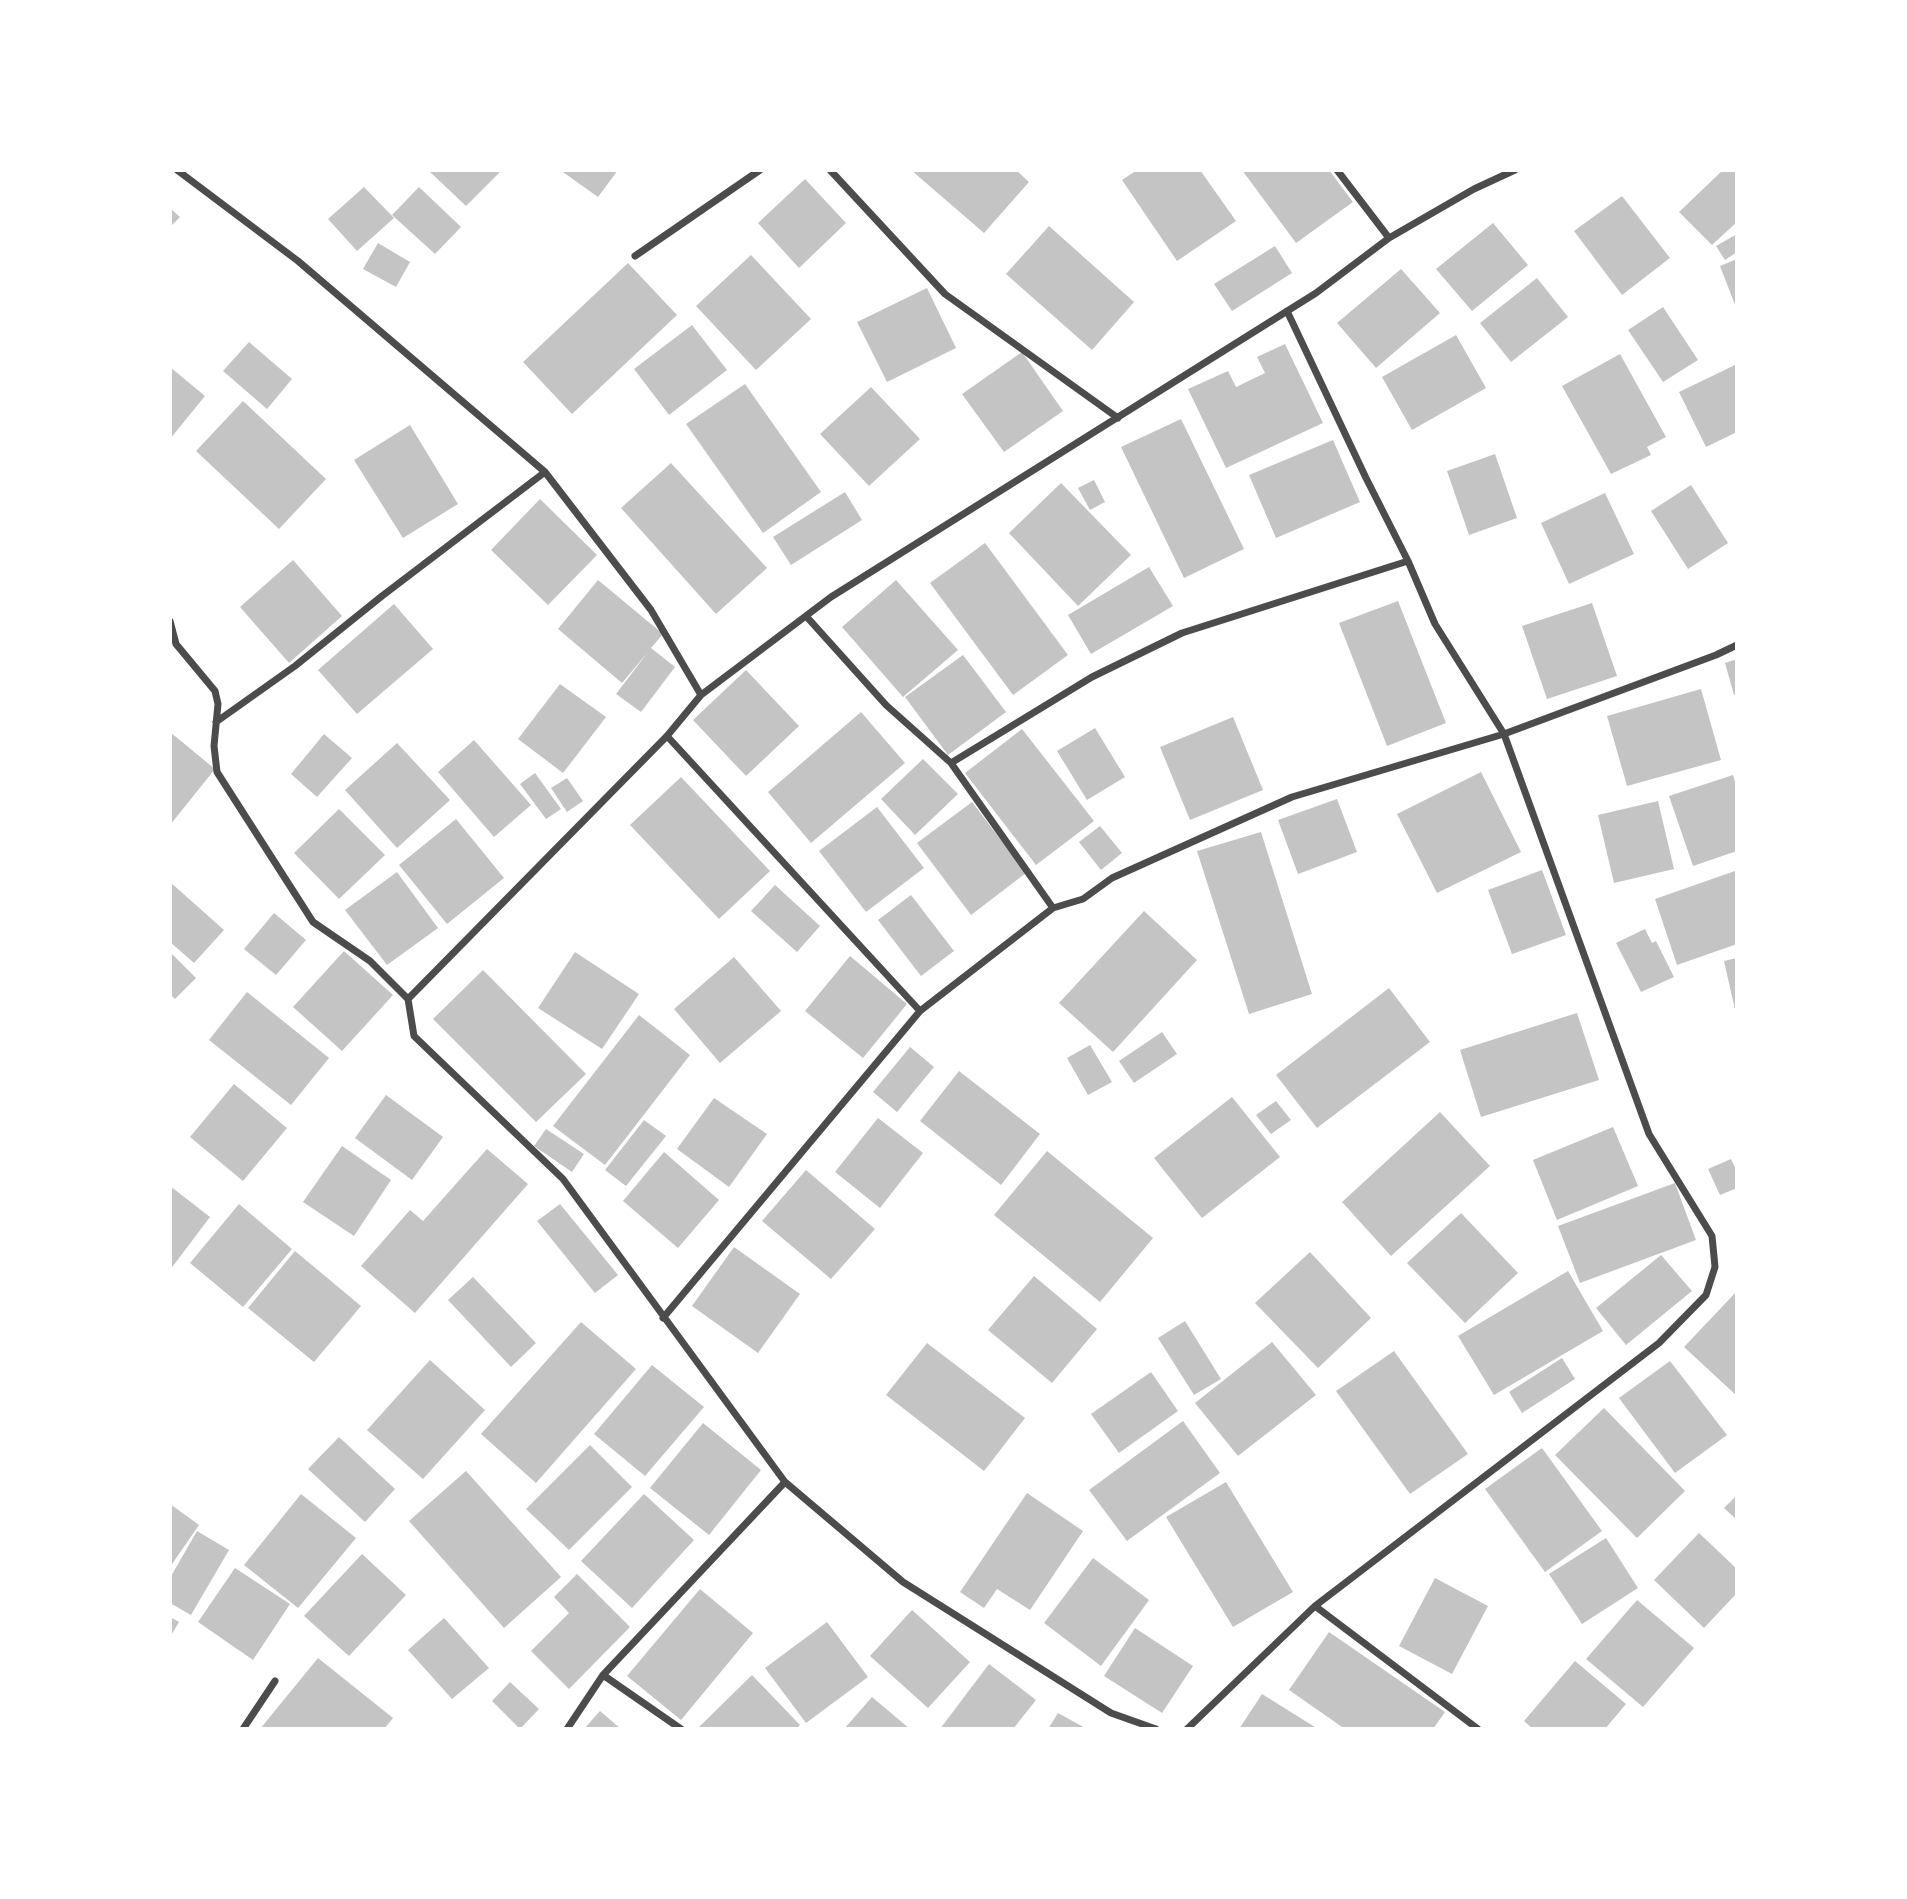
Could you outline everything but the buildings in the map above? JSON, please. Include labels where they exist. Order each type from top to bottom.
[{"type":"street","points":[[177,170],[298,261],[545,472],[651,610],[701,695]]},
{"type":"street","points":[[635,256],[761,170]]},
{"type":"street","points":[[830,170],[945,295],[1118,418]]},
{"type":"street","points":[[1336,170],[1389,238]]},
{"type":"street","points":[[408,999],[667,736],[701,695],[831,597],[1287,312],[1389,238],[1515,170]]},
{"type":"street","points":[[1187,1729],[1315,1606],[1658,1343],[1706,1295],[1715,1267],[1712,1236],[1649,1134],[1504,734],[1435,624],[1408,561],[1287,312]]},
{"type":"street","points":[[216,722],[295,666],[545,472]]},
{"type":"street","points":[[951,763],[1092,677],[1182,634],[1408,561]]},
{"type":"street","points":[[806,616],[886,705],[951,763],[1053,908]]},
{"type":"street","points":[[170,621],[176,644],[215,691],[218,704],[214,746],[217,772],[313,922],[370,961],[408,999],[414,1036],[563,1179],[785,1482],[903,1582],[1111,1713],[1156,1729]]},
{"type":"street","points":[[663,1318],[920,1012],[1053,908],[1083,899],[1112,878],[1292,797],[1504,734],[1737,645]]},
{"type":"street","points":[[667,736],[920,1012]]},
{"type":"street","points":[[567,1729],[603,1675],[785,1482]]},
{"type":"street","points":[[1315,1606],[1478,1729]]},
{"type":"street","points":[[603,1675],[681,1729]]},
{"type":"street","points":[[243,1729],[275,1681]]}]
